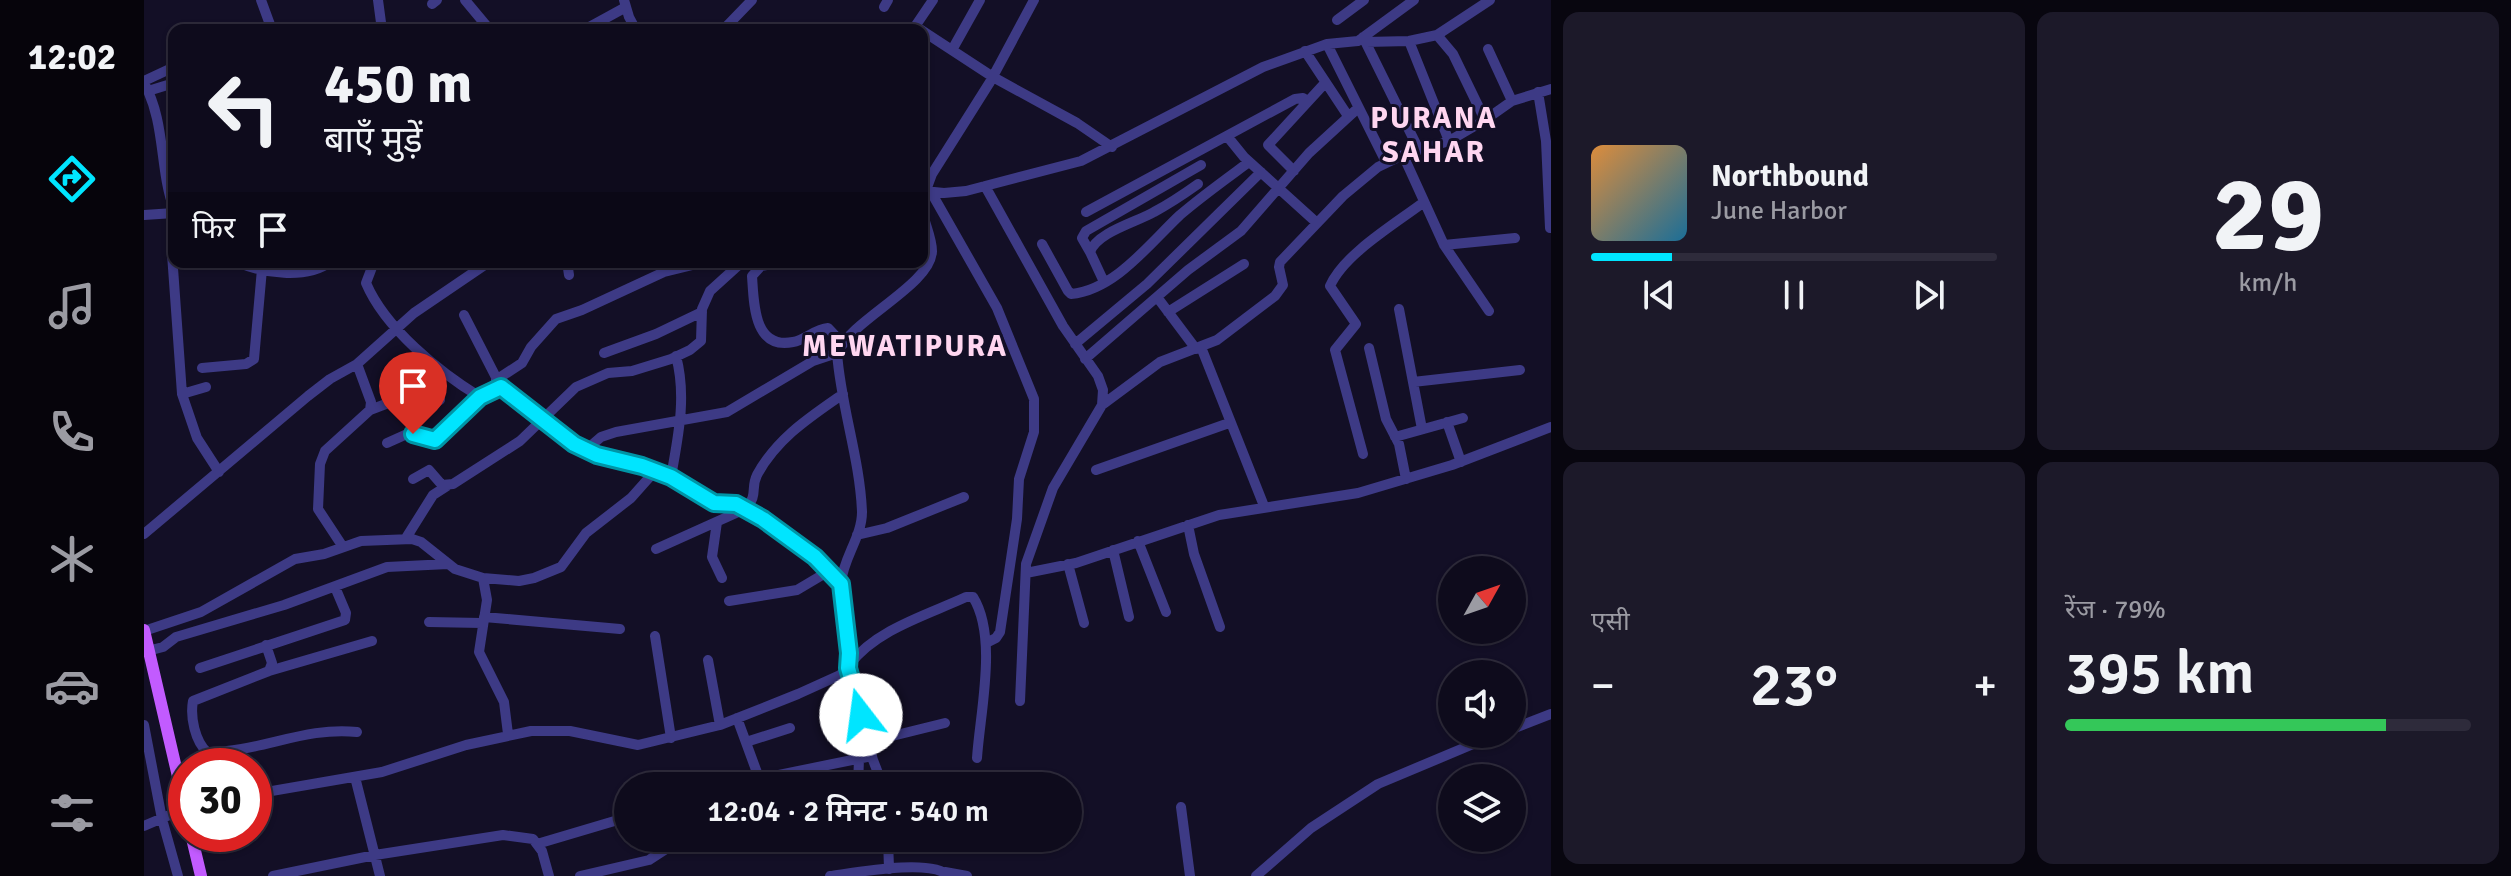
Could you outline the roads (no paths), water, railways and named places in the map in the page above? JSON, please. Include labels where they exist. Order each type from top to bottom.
[{"type":"main road","points":[[144,631],[146,652],[170,748]]},
{"type":"main road","points":[[195,852],[201,876]]},
{"type":"street","points":[[261,0],[270,24]]},
{"type":"street","points":[[378,0],[381,24]]},
{"type":"street","points":[[465,0],[485,24]]},
{"type":"street","points":[[729,24],[752,0]]},
{"type":"street","points":[[917,24],[933,0]]},
{"type":"street","points":[[952,50],[980,0]]},
{"type":"street","points":[[928,187],[1034,0]]},
{"type":"street","points":[[1337,20],[1364,0]]},
{"type":"street","points":[[1364,40],[1414,0]]},
{"type":"street","points":[[928,193],[954,193],[1068,165],[1112,147],[1263,67],[1327,44],[1364,40],[1409,41],[1437,35],[1490,0]]},
{"type":"street","points":[[593,24],[625,3],[634,24]]},
{"type":"street","points":[[1437,35],[1453,54],[1485,120]]},
{"type":"street","points":[[928,36],[993,77],[1077,123],[1112,147]]},
{"type":"street","points":[[1364,40],[1419,150]]},
{"type":"street","points":[[1409,41],[1449,141]]},
{"type":"street","points":[[1327,44],[1353,113]]},
{"type":"street","points":[[1488,49],[1512,101]]},
{"type":"street","points":[[1305,51],[1325,83],[1353,113],[1386,162]]},
{"type":"street","points":[[145,85],[168,71]]},
{"type":"street","points":[[145,85],[168,83]]},
{"type":"street","points":[[1294,171],[1268,145],[1325,83]]},
{"type":"street","points":[[145,85],[158,116],[168,189]]},
{"type":"street","points":[[1020,701],[1026,564],[1053,488],[1102,405],[1160,362],[1199,348],[1230,332],[1281,289],[1280,262],[1343,196],[1386,162],[1449,141],[1512,101],[1551,89]]},
{"type":"street","points":[[1538,92],[1546,141],[1550,228]]},
{"type":"street","points":[[1086,212],[1295,99],[1308,101]]},
{"type":"street","points":[[1085,359],[1241,231],[1294,171],[1353,113]]},
{"type":"street","points":[[1227,136],[1249,162],[1317,223]]},
{"type":"street","points":[[1403,155],[1444,245],[1489,311]]},
{"type":"street","points":[[1042,244],[1071,294],[1104,282],[1141,253],[1190,207],[1249,162]]},
{"type":"street","points":[[1104,282],[1082,238],[1086,231],[1201,165]]},
{"type":"street","points":[[1075,344],[1147,284],[1261,172]]},
{"type":"street","points":[[1090,252],[1097,241],[1155,212],[1198,184]]},
{"type":"street","points":[[985,186],[1075,344],[1098,376],[1103,390],[1102,405]]},
{"type":"street","points":[[928,198],[1007,329],[1036,412],[1034,432],[1019,479],[1017,519],[1000,632],[986,643]]},
{"type":"street","points":[[1363,454],[1335,350],[1356,324],[1330,286],[1341,269],[1424,202]]},
{"type":"street","points":[[144,215],[168,212]]},
{"type":"street","points":[[928,236],[932,251],[928,265]]},
{"type":"street","points":[[1444,245],[1515,238]]},
{"type":"street","points":[[1168,312],[1244,264]]},
{"type":"street","points":[[173,268],[182,394],[197,438],[219,472]]},
{"type":"street","points":[[258,268],[307,273],[317,268]]},
{"type":"street","points":[[372,268],[366,283],[397,329],[433,362],[480,397]]},
{"type":"street","points":[[144,534],[319,388],[357,364],[414,313],[480,268]]},
{"type":"street","points":[[568,268],[569,275]]},
{"type":"street","points":[[387,443],[407,434],[435,440],[522,363],[531,347],[556,319],[664,272],[680,268]]},
{"type":"street","points":[[406,538],[433,495],[493,460],[542,421],[576,387],[608,373],[632,371],[676,356],[701,341],[703,304],[714,286],[737,268]]},
{"type":"street","points":[[759,268],[752,276],[754,306],[762,330],[773,339],[791,343],[830,328],[840,348],[843,394],[862,513],[841,584],[849,666],[878,772]]},
{"type":"street","points":[[586,450],[601,437],[616,432],[714,416],[737,408],[840,348],[927,268]]},
{"type":"street","points":[[202,368],[246,364],[254,359],[262,269]]},
{"type":"street","points":[[1157,297],[1199,348],[1264,506]]},
{"type":"street","points":[[1399,309],[1422,429]]},
{"type":"street","points":[[604,353],[656,334],[702,312]]},
{"type":"street","points":[[464,315],[499,384],[559,435],[586,450],[671,477],[714,503],[736,504],[804,548],[841,584]]},
{"type":"street","points":[[1369,348],[1386,419],[1399,444],[1406,479]]},
{"type":"street","points":[[671,477],[681,421],[681,377],[676,356]]},
{"type":"street","points":[[357,364],[371,402],[370,410]]},
{"type":"street","points":[[1413,382],[1520,370]]},
{"type":"street","points":[[182,394],[206,387]]},
{"type":"street","points":[[343,547],[318,509],[320,464],[325,451],[370,410],[420,391],[440,400]]},
{"type":"street","points":[[656,549],[745,509],[755,496],[757,476],[781,441],[843,394]]},
{"type":"street","points":[[1395,437],[1463,418]]},
{"type":"street","points":[[1447,422],[1461,462]]},
{"type":"street","points":[[1096,470],[1229,423]]},
{"type":"street","points":[[1026,573],[1068,564],[1219,515],[1358,493],[1461,462],[1551,427]]},
{"type":"street","points":[[413,479],[429,470],[442,485],[447,486]]},
{"type":"street","points":[[144,631],[201,612],[295,559],[324,554],[361,541],[406,538],[421,542],[448,564],[483,578],[527,580],[561,567],[586,533],[631,498],[655,471]]},
{"type":"street","points":[[857,535],[887,528],[964,497]]},
{"type":"street","points":[[717,522],[712,557],[722,578]]},
{"type":"street","points":[[1188,525],[1194,554],[1220,627]]},
{"type":"street","points":[[1138,541],[1166,612]]},
{"type":"street","points":[[1113,550],[1129,617]]},
{"type":"street","points":[[146,652],[163,647],[176,637],[335,587],[387,567],[448,564]]},
{"type":"street","points":[[1068,564],[1084,623]]},
{"type":"street","points":[[729,601],[797,590],[829,571]]},
{"type":"street","points":[[483,578],[487,591],[479,647],[504,702],[508,734]]},
{"type":"street","points":[[200,668],[345,620],[346,613],[335,587]]},
{"type":"street","points":[[272,791],[382,772],[508,734],[570,731],[638,745],[720,725],[798,694],[849,666],[873,640],[969,597],[976,600],[986,643],[977,758]]},
{"type":"street","points":[[429,622],[483,620],[620,629]]},
{"type":"street","points":[[655,636],[671,738]]},
{"type":"street","points":[[357,732],[317,731],[250,748],[207,752],[199,741],[191,712],[193,701],[269,671],[372,641]]},
{"type":"street","points":[[266,645],[272,663],[269,671]]},
{"type":"street","points":[[708,660],[720,725]]},
{"type":"street","points":[[1526,724],[1551,714]]},
{"type":"street","points":[[737,718],[757,772]]},
{"type":"street","points":[[868,742],[945,723]]},
{"type":"street","points":[[144,725],[162,819],[178,876]]},
{"type":"street","points":[[746,742],[790,728]]},
{"type":"street","points":[[1256,876],[1311,828],[1378,784],[1464,748]]},
{"type":"street","points":[[791,772],[872,756]]},
{"type":"street","points":[[859,759],[859,772]]},
{"type":"street","points":[[355,777],[380,876]]},
{"type":"street","points":[[1181,807],[1190,876]]},
{"type":"street","points":[[144,826],[168,816]]},
{"type":"street","points":[[537,844],[614,821]]},
{"type":"street","points":[[273,876],[375,855],[503,835],[529,837],[537,844],[549,876]]},
{"type":"street","points":[[580,876],[649,860],[661,852]]},
{"type":"street","points":[[888,852],[889,869]]},
{"type":"street","points":[[830,876],[920,867],[967,876]]},
{"type":"district","name":"PURANA SAHAR","points":[[1434,135]]},
{"type":"district","name":"MEWATIPURA","points":[[905,346]]}]
